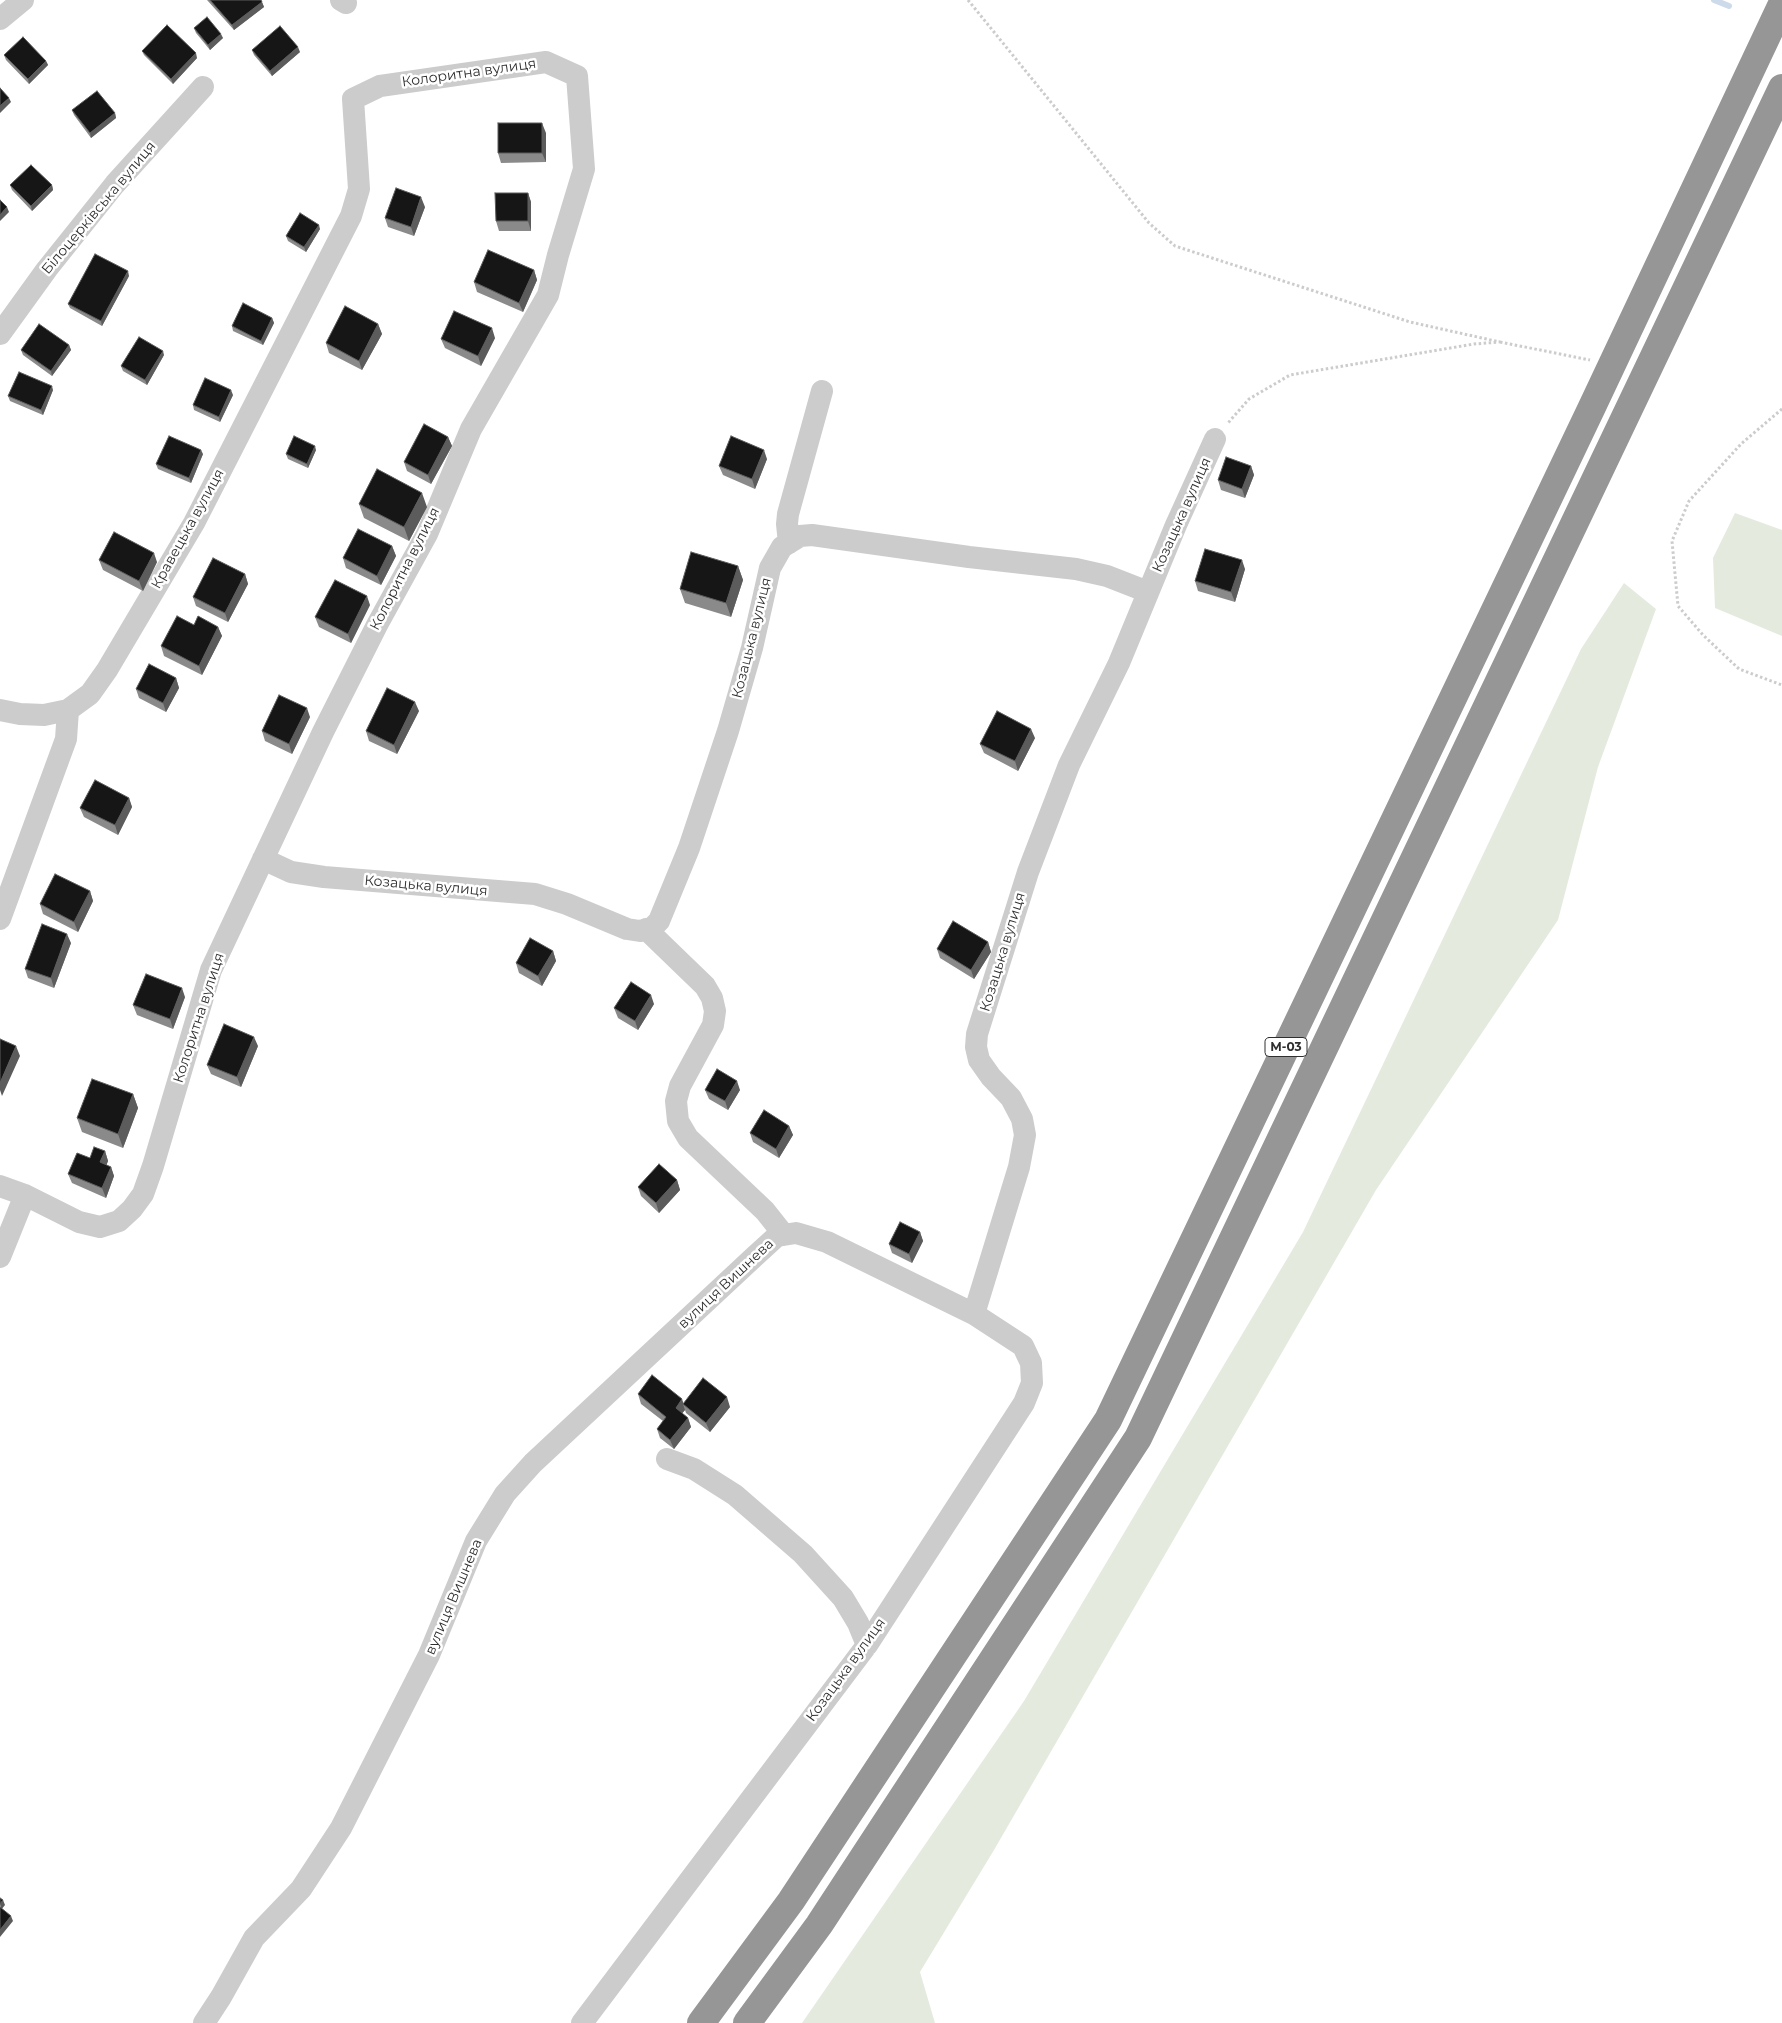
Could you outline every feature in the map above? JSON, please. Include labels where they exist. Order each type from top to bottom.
[{"type":"highway","name":"М-03","points":[[701,2023],[791,1901],[1108,1420],[1613,364],[1782,4]]},
{"type":"highway","name":"М-03","points":[[747,2023],[819,1924],[1138,1438],[1782,88]]},
{"type":"street","points":[[0,19],[24,0]]},
{"type":"street","name":"Колоритна вулиця","points":[[25,1195],[79,1222],[100,1227],[119,1221],[132,1209],[143,1194],[154,1166],[211,970],[323,732],[377,624],[427,534],[470,429],[548,295],[584,169],[577,76],[546,62],[380,86],[353,99],[356,130]]},
{"type":"street","name":"Білоцерківська вулиця","points":[[0,334],[47,269],[115,184],[203,87]]},
{"type":"street","name":"Кравецька вулиця","points":[[68,710],[90,694],[107,670],[194,523],[351,216],[359,189],[356,130]]},
{"type":"street","points":[[822,391],[788,514],[789,543],[800,536],[812,535],[969,557],[1076,568],[1108,576],[1148,592]]},
{"type":"street","name":"Козацька вулиця","points":[[974,1314],[1019,1167],[1025,1135],[1022,1119],[1011,1098],[991,1077],[979,1060],[976,1047],[977,1034],[1028,872],[1066,774],[1119,664],[1148,592],[1215,439]]},
{"type":"street","name":"Козацька вулиця","points":[[263,859],[291,872],[324,878],[535,894],[567,904],[627,928],[640,931],[652,928],[659,921],[689,848],[728,731],[752,648],[770,568],[782,547],[789,543]]},
{"type":"street","points":[[0,710],[20,714],[44,715],[68,710],[66,739],[0,919]]},
{"type":"street","points":[[646,929],[705,986],[712,998],[715,1011],[713,1025],[680,1086],[676,1101],[678,1121],[688,1138],[765,1211],[784,1235]]},
{"type":"street","points":[[0,1186],[25,1195],[0,1257]]},
{"type":"street","name":"Козацька вулиця","points":[[582,2023],[866,1645],[1024,1403],[1032,1383],[1031,1363],[1023,1346],[974,1314],[827,1242],[796,1232],[784,1235]]},
{"type":"street","name":"вулиця Вишнева","points":[[204,2023],[254,1938],[301,1889],[341,1828],[429,1655],[476,1541],[505,1494],[533,1463],[754,1256],[777,1236],[784,1235]]},
{"type":"street","points":[[667,1459],[694,1469],[735,1495],[803,1554],[844,1598],[858,1623],[866,1645]]},
{"type":"path","points":[[968,0],[1149,223],[1175,246],[1410,322],[1613,364]]},
{"type":"path","points":[[1215,439],[1249,399],[1290,375],[1474,344],[1500,342]]},
{"type":"path","points":[[1782,409],[1740,444],[1689,502],[1672,541],[1678,606],[1703,635],[1740,668],[1782,685]]},
{"type":"shaded area","points":[[1735,513],[1782,530],[1782,636],[1715,608],[1713,558]]},
{"type":"shaded area","points":[[1624,583],[1656,609],[1598,767],[1558,920],[1376,1190],[994,1850],[920,1972],[935,2023],[802,2023],[1024,1701],[1303,1232],[1581,649]]},
{"type":"building","points":[[210,0],[261,0],[262,2],[232,25]]},
{"type":"building","points":[[207,17],[221,34],[208,45],[194,28]]},
{"type":"building","points":[[167,25],[196,53],[171,79],[142,51]]},
{"type":"building","points":[[280,26],[298,47],[270,71],[252,50]]},
{"type":"building","points":[[23,37],[46,61],[28,79],[4,55]]},
{"type":"building","points":[[0,88],[9,98],[0,106]]},
{"type":"building","points":[[97,91],[115,113],[90,133],[72,110]]},
{"type":"building","points":[[498,123],[542,123],[542,153],[498,153]]},
{"type":"building","points":[[31,165],[52,185],[31,206],[10,185]]},
{"type":"building","points":[[396,188],[421,197],[411,227],[385,218]]},
{"type":"building","points":[[495,193],[528,193],[528,221],[496,221]]},
{"type":"building","points":[[0,200],[7,207],[0,215]]},
{"type":"building","points":[[300,213],[319,225],[304,247],[286,236]]},
{"type":"building","points":[[488,250],[534,270],[519,303],[474,282]]},
{"type":"building","points":[[95,254],[128,271],[101,321],[68,304]]},
{"type":"building","points":[[243,303],[272,318],[261,341],[232,326]]},
{"type":"building","points":[[345,306],[378,324],[359,361],[326,343]]},
{"type":"building","points":[[454,311],[492,328],[478,356],[441,339]]},
{"type":"building","points":[[39,324],[69,345],[51,371],[21,350]]},
{"type":"building","points":[[139,337],[163,351],[145,380],[121,366]]},
{"type":"building","points":[[19,372],[52,386],[41,410],[8,396]]},
{"type":"building","points":[[205,378],[231,390],[219,417],[193,405]]},
{"type":"building","points":[[424,424],[448,437],[428,475],[404,462]]},
{"type":"building","points":[[169,436],[201,450],[189,478],[156,464]]},
{"type":"building","points":[[294,436],[315,446],[307,464],[286,454]]},
{"type":"building","points":[[731,436],[764,450],[752,479],[719,466]]},
{"type":"building","points":[[1226,457],[1251,466],[1242,489],[1218,480]]},
{"type":"building","points":[[377,469],[422,493],[404,527],[359,504]]},
{"type":"building","points":[[358,529],[392,546],[377,576],[343,558]]},
{"type":"building","points":[[114,532],[154,553],[139,581],[99,560]]},
{"type":"building","points":[[1205,549],[1242,560],[1231,592],[1195,581]]},
{"type":"building","points":[[691,552],[738,566],[726,603],[680,589]]},
{"type":"building","points":[[213,558],[245,574],[225,613],[193,597]]},
{"type":"building","points":[[335,580],[367,596],[348,634],[315,617]]},
{"type":"building","points":[[177,616],[194,625],[198,616],[218,627],[199,666],[161,646]]},
{"type":"building","points":[[149,664],[176,678],[163,703],[136,689]]},
{"type":"building","points":[[387,688],[415,702],[394,745],[366,731]]},
{"type":"building","points":[[279,695],[307,708],[289,744],[262,731]]},
{"type":"building","points":[[997,711],[1031,729],[1015,761],[980,744]]},
{"type":"building","points":[[95,780],[129,798],[115,825],[80,808]]},
{"type":"building","points":[[55,874],[90,891],[74,922],[40,904]]},
{"type":"building","points":[[953,921],[988,942],[971,970],[937,949]]},
{"type":"building","points":[[42,924],[67,934],[51,978],[25,969]]},
{"type":"building","points":[[530,938],[553,951],[538,976],[516,963]]},
{"type":"building","points":[[146,974],[182,988],[170,1019],[133,1005]]},
{"type":"building","points":[[631,982],[651,995],[635,1021],[614,1008]]},
{"type":"building","points":[[224,1024],[254,1037],[237,1077],[207,1065]]},
{"type":"building","points":[[0,1039],[16,1046],[0,1083]]},
{"type":"building","points":[[717,1069],[737,1081],[725,1101],[705,1090]]},
{"type":"building","points":[[92,1079],[133,1094],[118,1134],[77,1118]]},
{"type":"building","points":[[764,1110],[789,1126],[776,1149],[750,1133]]},
{"type":"building","points":[[94,1147],[105,1151],[100,1162],[111,1167],[102,1188],[68,1174],[77,1153],[90,1158]]},
{"type":"building","points":[[659,1164],[677,1180],[656,1203],[638,1187]]},
{"type":"building","points":[[900,1222],[920,1232],[909,1254],[889,1244]]},
{"type":"building","points":[[652,1375],[682,1399],[676,1408],[688,1418],[670,1440],[657,1429],[666,1417],[638,1394]]},
{"type":"building","points":[[703,1378],[727,1397],[706,1423],[683,1404]]},
{"type":"building","points":[[0,1907],[11,1916],[0,1930]]},
{"type":"waterway","points":[[1714,0],[1729,6]]}]
